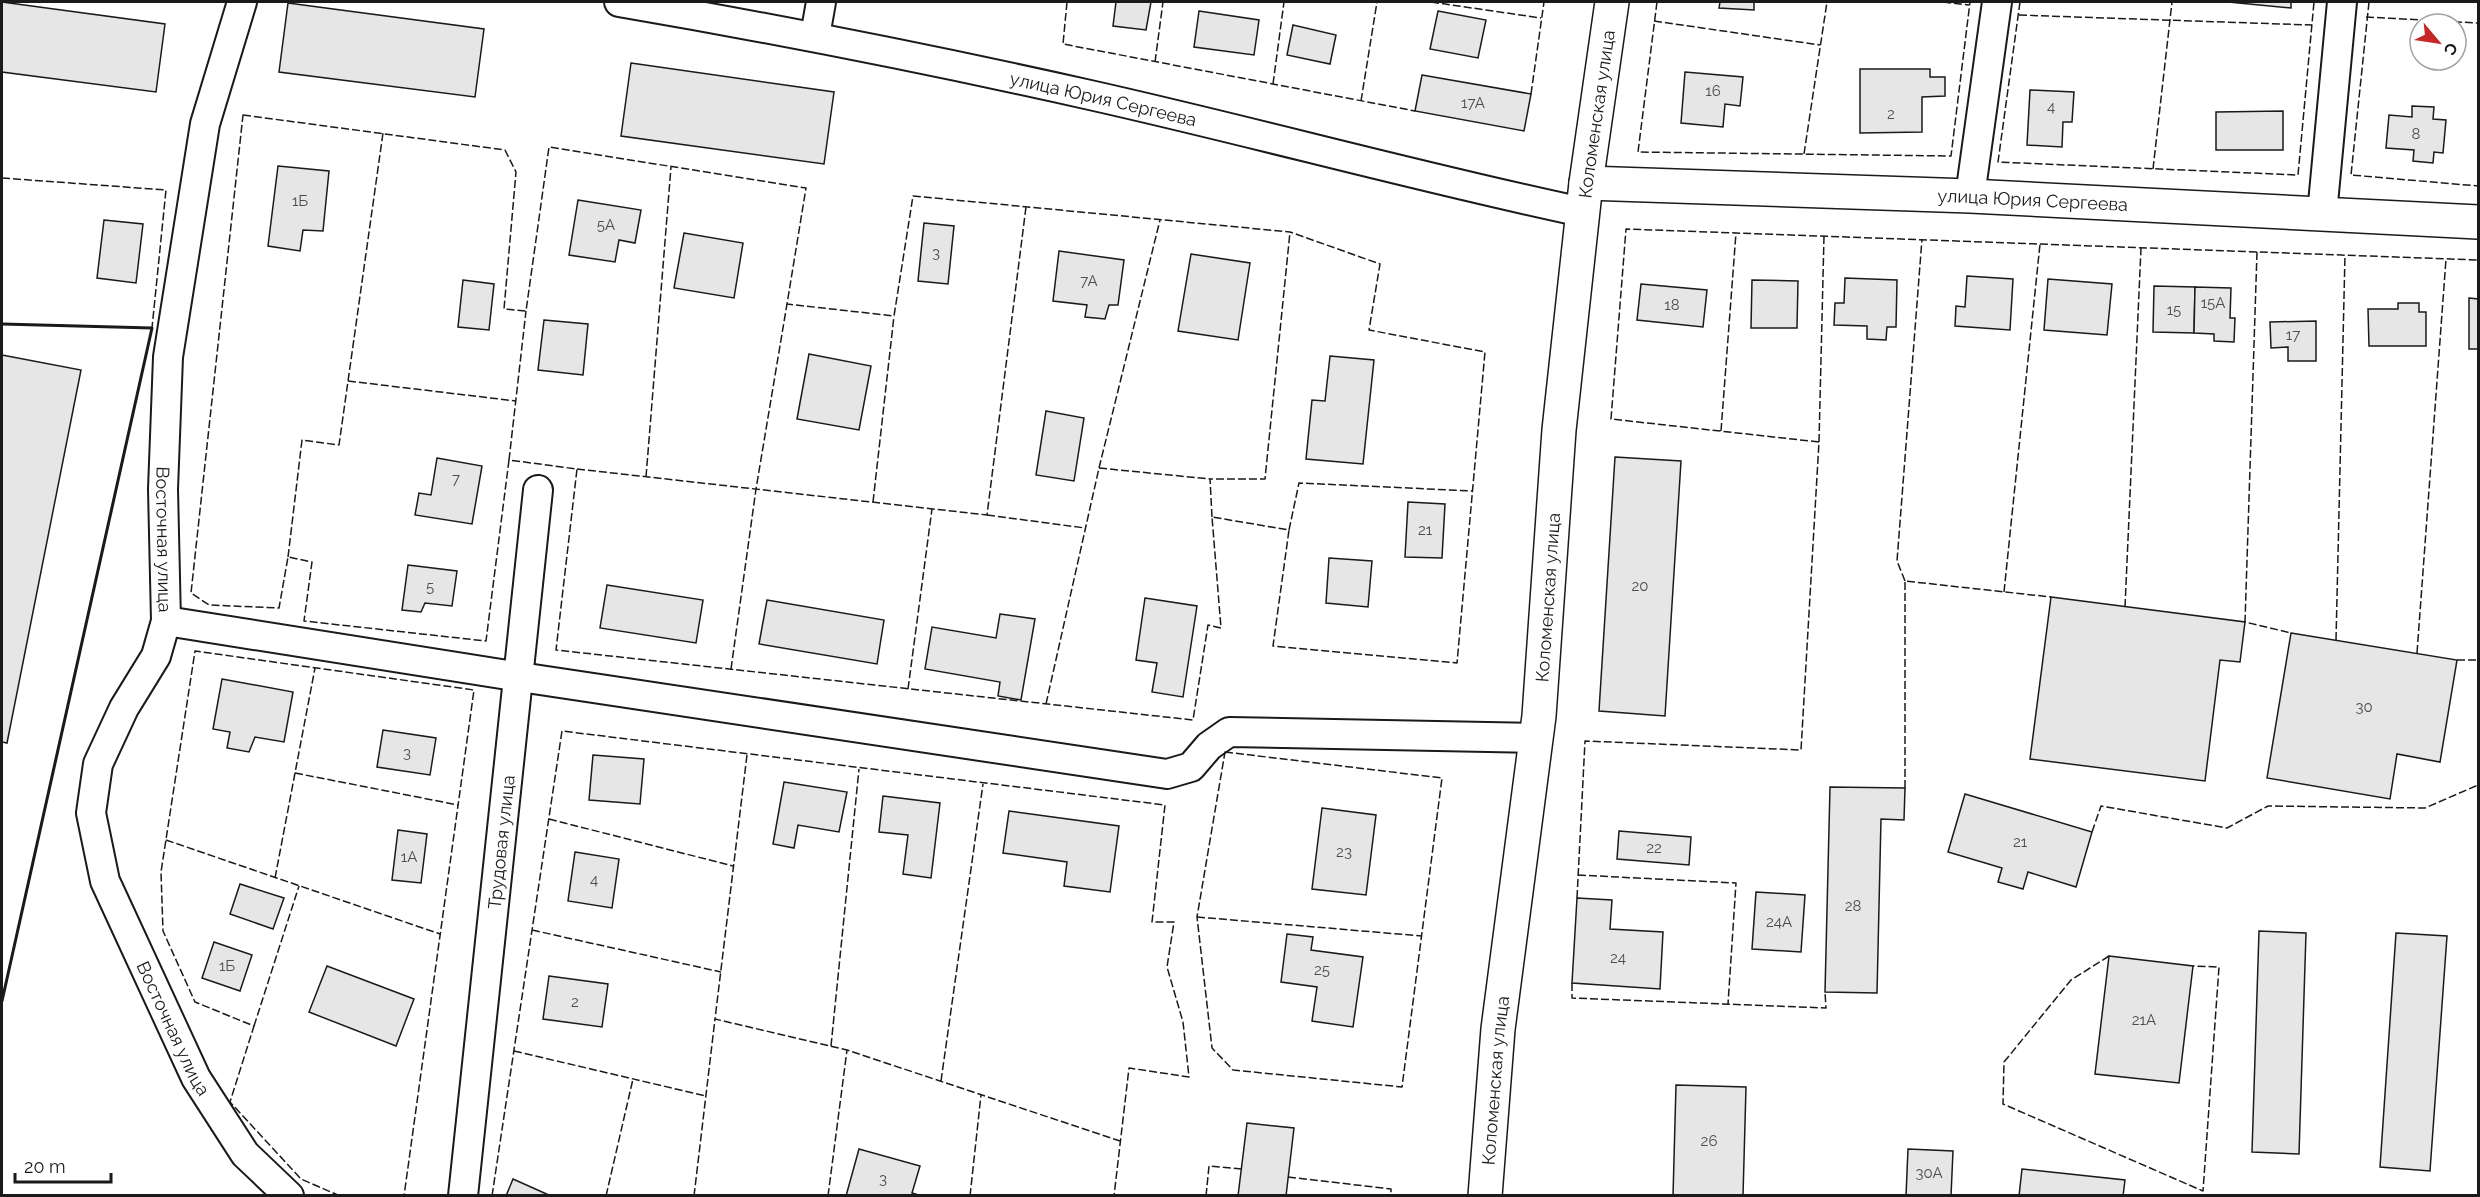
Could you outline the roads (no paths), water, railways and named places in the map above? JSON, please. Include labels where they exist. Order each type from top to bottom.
[{"type":"street","name":"Восточная улица","points":[[242,2],[205,124],[168,357],[163,489],[166,621],[156,656],[124,708],[98,764],[91,813],[105,881],[196,1078],[244,1154],[289,1196]]},
{"type":"street","name":"улица Юрия Сергеева","points":[[619,2],[815,36],[1092,95],[1484,191],[1584,197],[1970,196],[2478,222]]},
{"type":"street","points":[[815,36],[821,2]]},
{"type":"street","name":"Коломенская улица","points":[[1485,1196],[1498,1029],[1536,738],[1559,430],[1584,197],[1612,2]]},
{"type":"street","points":[[1970,196],[1997,2]]},
{"type":"street","points":[[2322,214],[2342,2]]},
{"type":"street","name":"Трудовая улица","points":[[463,1196],[520,677],[538,490]]},
{"type":"street","points":[[166,621],[520,677],[1167,774],[1191,767],[1209,746],[1229,732],[1536,738]]}]
